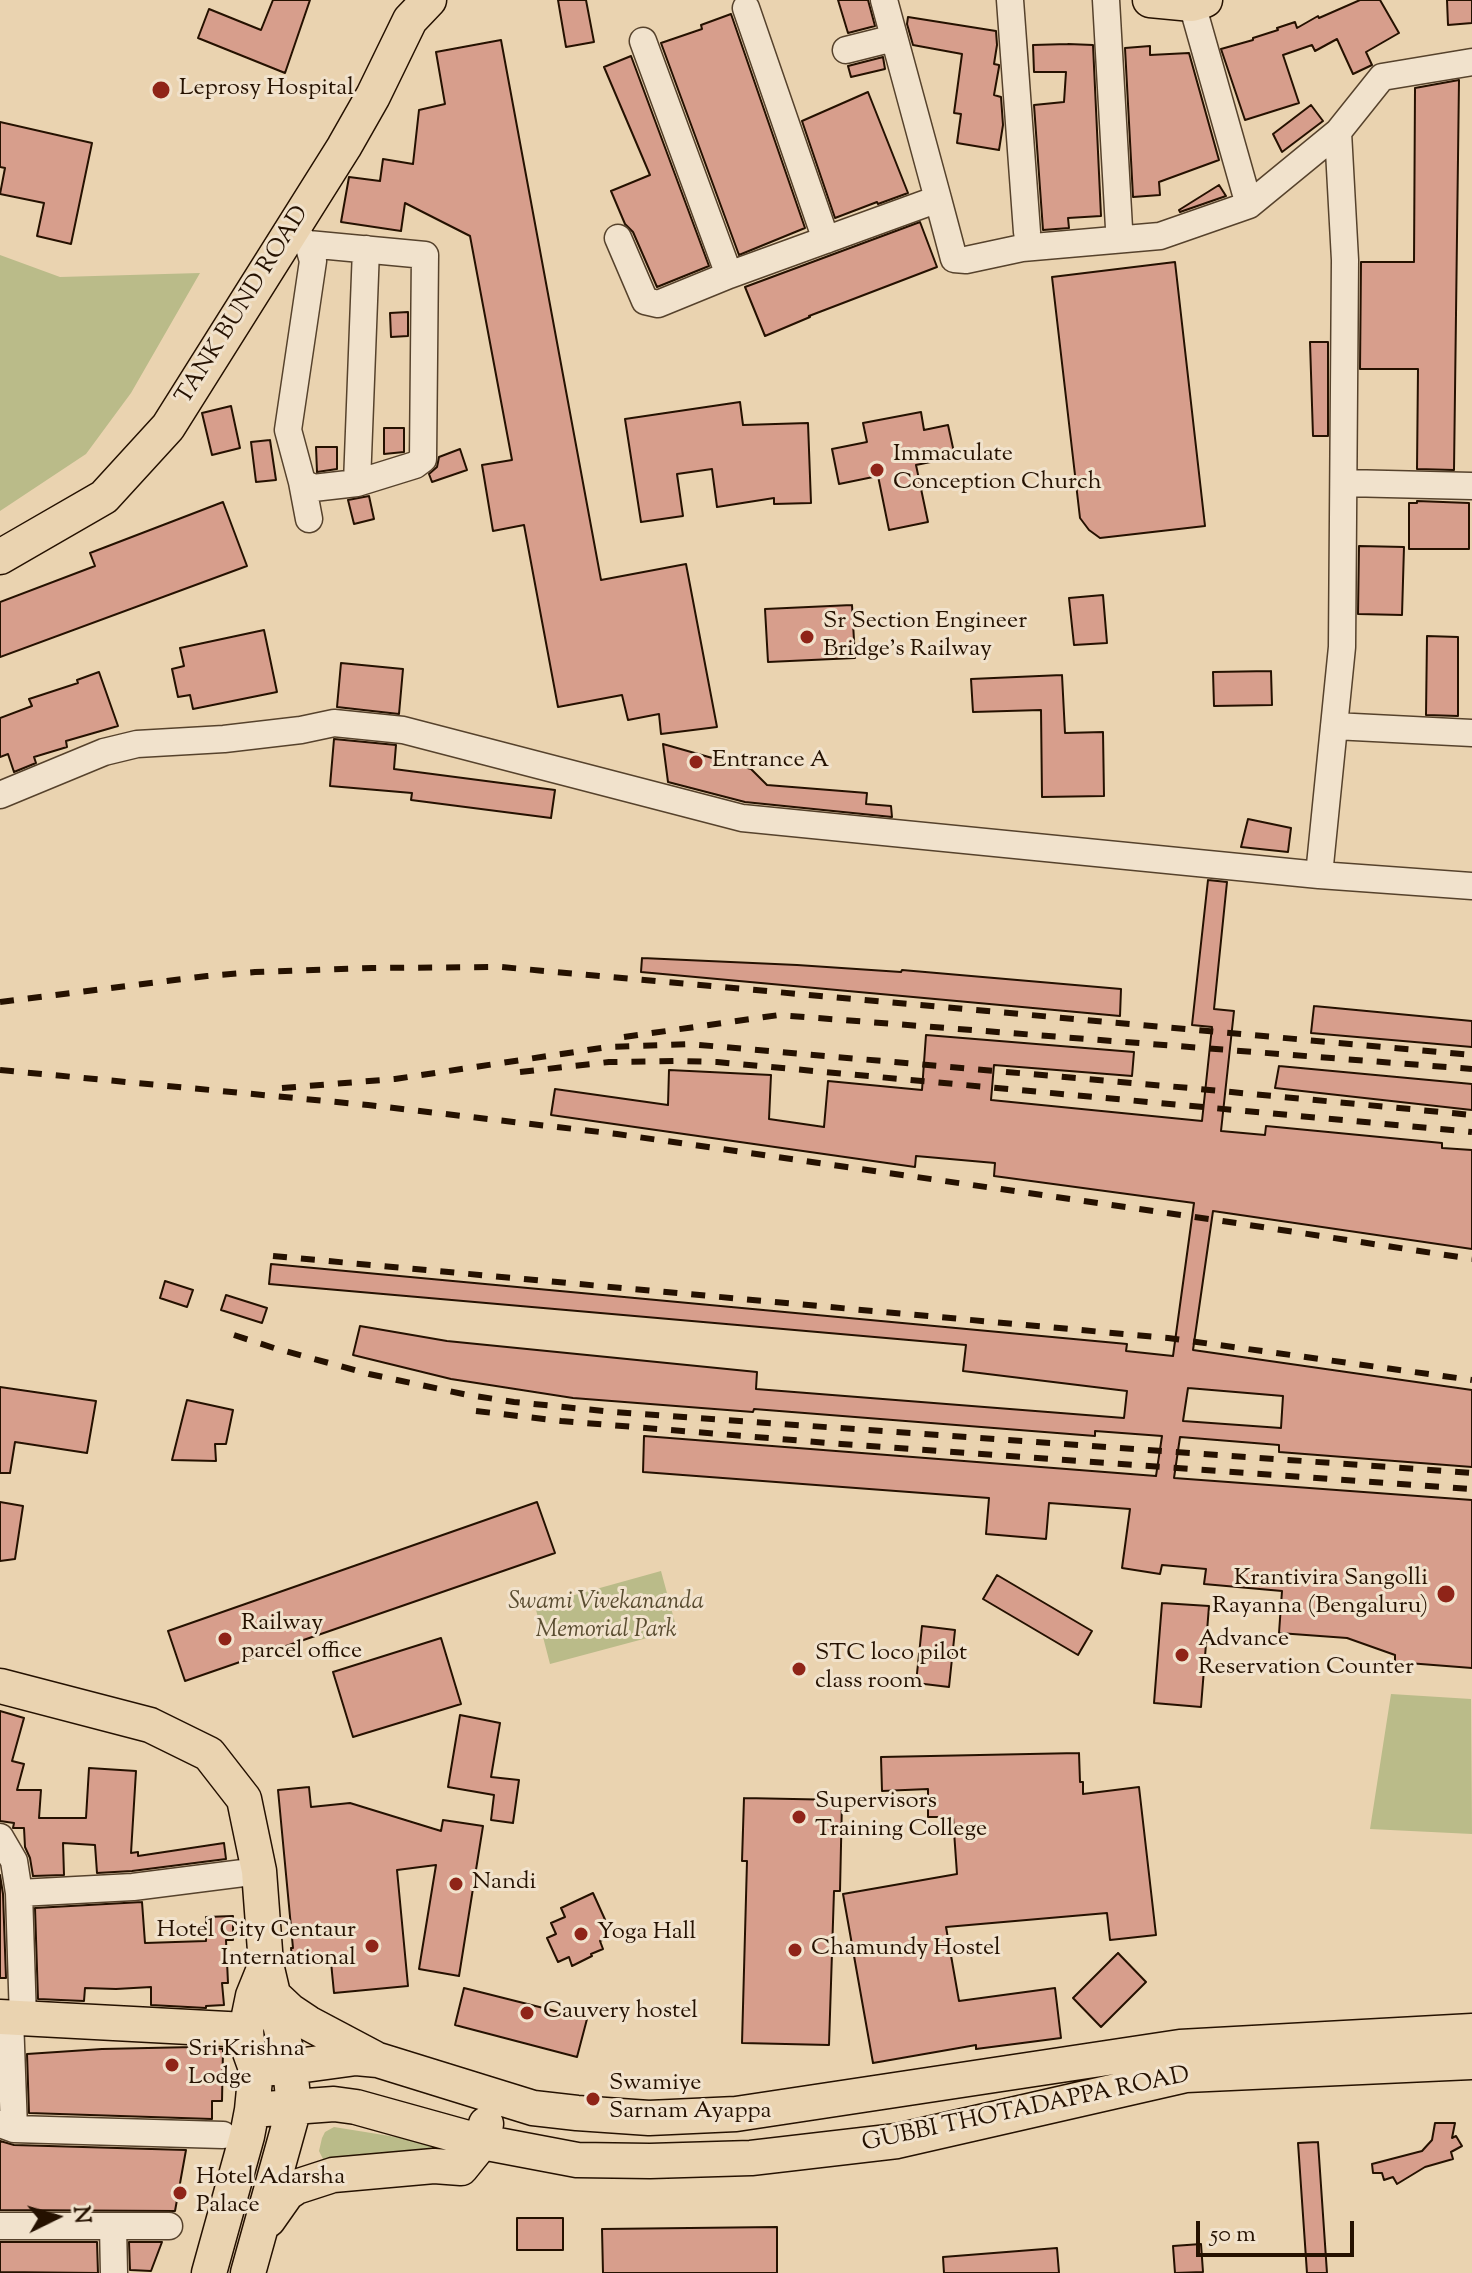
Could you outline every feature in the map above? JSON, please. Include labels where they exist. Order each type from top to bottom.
[{"type":"main road","name":"TANK BUND ROAD","points":[[0,545],[98,488],[160,420],[335,141],[363,92],[391,13],[402,0]]},
{"type":"main road","name":"TANK BUND ROAD","points":[[0,557],[104,497],[168,427],[299,238],[410,20],[429,0]]},
{"type":"main road","points":[[1150,0],[1198,2]]},
{"type":"main road","points":[[0,1686],[150,1725],[209,1754],[244,1799],[259,1871],[270,1980],[290,2067],[294,2108],[248,2273]]},
{"type":"main road","points":[[209,2273],[252,2110],[256,2069],[247,2044],[246,2030],[253,1996],[270,1980]]},
{"type":"main road","points":[[270,1980],[290,2011],[378,2060]]},
{"type":"main road","points":[[11,2018],[246,2030]]},
{"type":"main road","name":"GUBBI THOTADAPPA ROAD","points":[[290,2067],[356,2058],[378,2060],[533,2108],[649,2118],[736,2114],[1180,2047],[1472,2031]]},
{"type":"main road","name":"GUBBI THOTADAPPA ROAD","points":[[252,2110],[334,2104],[356,2107],[482,2142],[577,2160],[677,2161],[795,2155],[897,2141],[1186,2075],[1472,2062]]},
{"type":"main road","points":[[256,2069],[290,2067]]},
{"type":"main road","points":[[257,2237],[287,2193],[296,2187],[348,2172],[434,2166],[461,2168],[482,2142],[492,2095]]},
{"type":"street","points":[[884,0],[954,259],[966,260],[1022,248],[1160,236],[1249,205],[1338,132],[1382,77],[1472,62]]},
{"type":"street","points":[[1010,0],[1027,232]]},
{"type":"street","points":[[1106,0],[1119,228]]},
{"type":"street","points":[[1198,2],[1249,205]]},
{"type":"street","points":[[746,8],[826,240]]},
{"type":"street","points":[[846,50],[894,38]]},
{"type":"street","points":[[643,41],[729,275]]},
{"type":"street","points":[[1319,875],[1342,647],[1345,260],[1338,132]]},
{"type":"street","points":[[618,238],[645,301],[658,304],[938,199]]},
{"type":"street","points":[[299,238],[425,255],[423,459],[415,465],[357,483],[313,488],[302,482]]},
{"type":"street","points":[[299,238],[313,261],[288,430],[309,519]]},
{"type":"street","points":[[357,483],[366,249]]},
{"type":"street","points":[[1345,483],[1472,486]]},
{"type":"street","points":[[0,795],[126,746],[174,740],[224,739],[334,723],[403,730],[742,818],[1319,875],[1472,886]]},
{"type":"street","points":[[1334,726],[1472,733]]},
{"type":"street","points":[[0,1837],[14,1861],[19,1893],[7,2126],[223,2135]]},
{"type":"street","points":[[19,1893],[133,1887],[259,1871]]},
{"type":"street","points":[[0,2226],[169,2226]]},
{"type":"street","points":[[113,2226],[114,2273]]},
{"type":"green space","points":[[0,255],[60,277],[200,273],[131,393],[86,454],[0,511]]},
{"type":"green space","name":"Swami Vivekananda Memorial Park","points":[[661,1571],[677,1630],[550,1664],[535,1606]]},
{"type":"green space","points":[[1391,1694],[1471,1699],[1472,1834],[1370,1829]]},
{"type":"green space","points":[[334,2127],[421,2141],[447,2154],[324,2161],[319,2151],[322,2138]]},
{"type":"building","points":[[273,0],[310,0],[285,73],[198,38],[209,9],[261,30]]},
{"type":"building","points":[[558,0],[586,0],[594,42],[566,47]]},
{"type":"building","points":[[838,0],[868,0],[875,26],[848,33]]},
{"type":"building","points":[[1360,0],[1380,0],[1399,33],[1366,52],[1372,65],[1353,74],[1337,39],[1315,51],[1312,45],[1283,55],[1299,103],[1245,120],[1221,49],[1253,40],[1295,22],[1297,28],[1318,16]]},
{"type":"building","points":[[1447,0],[1472,0],[1472,23],[1448,25]]},
{"type":"building","points":[[731,14],[805,228],[739,255],[661,43],[702,29],[701,25]]},
{"type":"building","points":[[908,17],[996,31],[994,64],[999,67],[994,95],[1001,97],[1003,125],[999,150],[957,143],[961,114],[954,113],[962,54],[913,45]]},
{"type":"building","points":[[501,40],[601,580],[686,564],[717,727],[661,734],[659,714],[628,720],[622,695],[558,707],[524,525],[493,531],[482,465],[512,460],[470,236],[405,203],[401,231],[341,222],[349,177],[380,181],[383,159],[413,164],[419,110],[445,104],[436,52]]},
{"type":"building","points":[[1033,45],[1093,45],[1101,216],[1068,218],[1069,228],[1043,230],[1034,105],[1064,102],[1066,72],[1034,72]]},
{"type":"building","points":[[1150,46],[1150,55],[1189,53],[1219,160],[1159,182],[1160,195],[1133,197],[1125,48]]},
{"type":"building","points":[[631,56],[709,266],[657,287],[611,191],[650,175],[604,67]]},
{"type":"building","points":[[883,57],[885,69],[851,77],[848,66]]},
{"type":"building","points":[[1459,80],[1454,470],[1417,469],[1418,369],[1360,369],[1361,262],[1414,262],[1415,88]]},
{"type":"building","points":[[868,92],[908,193],[835,218],[802,121]]},
{"type":"building","points":[[1311,105],[1323,121],[1282,152],[1273,134]]},
{"type":"building","points":[[0,122],[92,143],[71,244],[37,236],[44,203],[0,194],[5,168],[0,167]]},
{"type":"building","points":[[1219,185],[1226,196],[1180,212],[1179,210]]},
{"type":"building","points":[[920,222],[937,267],[765,336],[745,287]]},
{"type":"building","points":[[1175,262],[1205,526],[1100,538],[1080,518],[1052,277]]},
{"type":"building","points":[[408,312],[408,336],[391,337],[390,313]]},
{"type":"building","points":[[1310,342],[1328,342],[1328,436],[1313,436]]},
{"type":"building","points":[[740,402],[743,425],[808,423],[811,503],[774,504],[774,498],[717,507],[712,469],[677,474],[683,516],[641,522],[625,419]]},
{"type":"building","points":[[231,406],[240,448],[212,455],[202,413]]},
{"type":"building","name":"Immaculate Conception Church","points":[[921,412],[924,430],[948,425],[955,457],[916,465],[928,522],[889,530],[878,476],[839,484],[832,449],[867,442],[863,423]]},
{"type":"building","points":[[384,428],[404,428],[404,452],[384,454]]},
{"type":"building","points":[[270,440],[276,480],[256,482],[251,442]]},
{"type":"building","points":[[316,447],[337,447],[337,469],[317,472]]},
{"type":"building","points":[[460,449],[467,470],[432,482],[429,474],[437,467],[439,457]]},
{"type":"building","points":[[369,496],[374,519],[354,524],[348,500]]},
{"type":"building","points":[[223,502],[247,566],[0,657],[0,602],[95,566],[90,553]]},
{"type":"building","points":[[1409,503],[1469,503],[1469,549],[1409,549]]},
{"type":"building","points":[[1359,546],[1404,547],[1402,615],[1358,614]]},
{"type":"building","points":[[1103,595],[1107,643],[1074,645],[1069,598]]},
{"type":"building","points":[[852,605],[855,658],[768,662],[765,609]]},
{"type":"building","points":[[264,630],[277,692],[193,709],[190,695],[178,697],[172,669],[184,666],[180,648]]},
{"type":"building","points":[[1427,636],[1458,637],[1458,716],[1426,715]]},
{"type":"building","points":[[341,663],[403,669],[399,714],[337,707]]},
{"type":"building","points":[[1271,671],[1272,705],[1214,706],[1213,672]]},
{"type":"building","points":[[99,672],[118,726],[66,741],[67,747],[34,757],[36,763],[14,772],[8,754],[0,757],[0,718],[32,706],[29,699],[78,683],[77,680]]},
{"type":"building","points":[[1062,675],[1065,733],[1103,732],[1104,796],[1042,797],[1041,710],[973,712],[971,679]]},
{"type":"building","points":[[334,739],[396,745],[394,769],[555,790],[551,818],[411,800],[412,793],[330,786]]},
{"type":"building","points":[[663,744],[751,769],[767,785],[867,793],[866,804],[891,806],[892,817],[745,802],[668,782]]},
{"type":"building","points":[[1248,819],[1291,828],[1288,852],[1241,847]]},
{"type":"building","points":[[1208,880],[1227,882],[1214,1009],[1234,1011],[1221,1131],[1265,1135],[1266,1126],[1442,1143],[1442,1148],[1472,1150],[1472,1249],[1213,1211],[1193,1350],[1472,1390],[1472,1467],[1279,1452],[1279,1445],[1180,1437],[1174,1478],[1472,1500],[1472,1668],[1395,1662],[1395,1655],[1347,1638],[1279,1633],[1282,1591],[1204,1584],[1206,1569],[1162,1565],[1160,1574],[1122,1568],[1130,1509],[1049,1503],[1046,1539],[986,1534],[989,1498],[643,1472],[644,1436],[1156,1476],[1162,1436],[1095,1431],[1095,1436],[573,1398],[451,1379],[353,1355],[360,1326],[447,1341],[757,1372],[756,1389],[1124,1418],[1127,1391],[963,1371],[966,1345],[269,1284],[271,1264],[1127,1344],[1126,1351],[1173,1356],[1194,1203],[994,1176],[995,1163],[916,1156],[915,1167],[551,1115],[555,1089],[668,1105],[669,1070],[771,1075],[769,1119],[824,1127],[828,1081],[922,1090],[926,1035],[1134,1052],[1132,1076],[994,1065],[991,1100],[1202,1121],[1212,1027],[1192,1025]],"holes":[[[1188,1388],[1283,1396],[1281,1428],[1183,1421]]]},
{"type":"building","points":[[642,958],[902,970],[1121,989],[1120,1016],[641,972]]},
{"type":"building","points":[[1314,1006],[1472,1021],[1472,1047],[1311,1033]]},
{"type":"building","points":[[1279,1066],[1472,1084],[1472,1110],[1275,1088]]},
{"type":"building","points":[[165,1281],[193,1290],[187,1307],[160,1298]]},
{"type":"building","points":[[226,1295],[267,1308],[262,1323],[221,1310]]},
{"type":"building","points":[[0,1387],[96,1401],[87,1453],[15,1442],[10,1473],[0,1473]]},
{"type":"building","points":[[187,1400],[233,1410],[226,1444],[215,1444],[216,1461],[172,1460]]},
{"type":"building","points":[[0,1502],[23,1506],[15,1559],[0,1561]]},
{"type":"building","points":[[537,1502],[555,1553],[185,1681],[168,1631]]},
{"type":"building","points":[[997,1575],[1092,1631],[1078,1655],[983,1599]]},
{"type":"building","name":"Advance Reservation Counter","points":[[1162,1603],[1209,1606],[1201,1707],[1154,1703]]},
{"type":"building","points":[[922,1626],[955,1630],[949,1687],[916,1683]]},
{"type":"building","points":[[441,1638],[461,1704],[353,1737],[333,1672]]},
{"type":"building","points":[[0,1711],[24,1718],[12,1761],[24,1764],[17,1790],[41,1790],[39,1818],[86,1818],[89,1768],[136,1771],[131,1853],[138,1852],[138,1856],[224,1843],[226,1859],[97,1873],[95,1845],[63,1843],[64,1875],[33,1876],[25,1847],[24,1828],[13,1828],[14,1823],[0,1821]]},
{"type":"building","points":[[460,1715],[500,1723],[491,1777],[519,1780],[513,1823],[491,1820],[494,1795],[448,1787]]},
{"type":"building","points":[[1079,1753],[1083,1794],[1139,1787],[1156,1935],[1110,1940],[1107,1913],[946,1927],[959,2001],[1055,1988],[1061,2038],[976,2049],[976,2045],[873,2063],[843,1894],[957,1874],[953,1817],[928,1817],[928,1789],[882,1791],[881,1757]]},
{"type":"building","points":[[309,1787],[311,1807],[350,1803],[441,1831],[443,1820],[483,1826],[459,1976],[419,1969],[436,1865],[397,1870],[408,1986],[334,1993],[331,1962],[293,1965],[278,1790]]},
{"type":"building","points":[[744,1798],[842,1800],[840,1891],[834,1891],[829,2045],[742,2043],[747,1861],[742,1861]]},
{"type":"building","points":[[0,1875],[3,1894],[6,1978],[0,1978]]},
{"type":"building","points":[[593,1893],[612,1935],[600,1941],[603,1949],[572,1966],[569,1957],[558,1962],[547,1938],[556,1934],[551,1923],[565,1917],[561,1908]]},
{"type":"building","points":[[142,1902],[145,1943],[206,1941],[206,1917],[233,1916],[233,1940],[226,1940],[228,1983],[222,1983],[224,2005],[206,2008],[151,2005],[151,1987],[85,1988],[84,2001],[38,1999],[35,1908]]},
{"type":"building","points":[[1118,1953],[1146,1982],[1101,2027],[1073,1998]]},
{"type":"building","points":[[464,1988],[587,2019],[577,2057],[455,2025]]},
{"type":"building","points":[[194,2047],[223,2049],[222,2101],[212,2101],[212,2119],[29,2113],[27,2054]]},
{"type":"building","points":[[1435,2123],[1455,2123],[1452,2138],[1456,2136],[1462,2146],[1451,2152],[1453,2159],[1425,2167],[1397,2184],[1393,2177],[1384,2180],[1382,2173],[1373,2173],[1372,2164],[1422,2151],[1432,2140]]},
{"type":"building","points":[[0,2141],[14,2145],[186,2150],[175,2211],[0,2210]]},
{"type":"building","points":[[1318,2142],[1327,2273],[1307,2273],[1298,2143]]},
{"type":"building","points":[[517,2218],[563,2218],[563,2250],[517,2250]]},
{"type":"building","points":[[777,2227],[777,2273],[603,2273],[602,2229]]},
{"type":"building","points":[[0,2242],[97,2242],[98,2273],[0,2272]]},
{"type":"building","points":[[129,2242],[162,2242],[151,2271],[130,2270]]},
{"type":"building","points":[[1201,2244],[1203,2272],[1175,2273],[1173,2246]]},
{"type":"building","points":[[1057,2248],[1059,2273],[944,2273],[943,2257]]},
{"type":"railway","points":[[0,1002],[255,972],[501,967],[1472,1055]]},
{"type":"railway","points":[[624,1037],[779,1015],[1472,1069]]},
{"type":"railway","points":[[282,1088],[395,1079],[608,1047],[689,1044],[1472,1115]]},
{"type":"railway","points":[[520,1072],[609,1062],[717,1062],[1472,1132]]},
{"type":"railway","points":[[0,1070],[368,1105],[617,1134],[1472,1259]]},
{"type":"railway","points":[[273,1256],[1168,1338],[1472,1380]]},
{"type":"railway","points":[[234,1335],[369,1374],[514,1402],[614,1412],[1472,1473]]},
{"type":"railway","points":[[476,1411],[841,1444],[1472,1489]]},
{"type":"place","name":"Leprosy Hospital","points":[[161,90]]},
{"type":"place","name":"Immaculate Conception Church","points":[[877,470]]},
{"type":"place","name":"Sr Section Engineer Bridge's Railway","points":[[807,637]]},
{"type":"place","name":"Entrance A","points":[[696,762]]},
{"type":"place","name":"Krantivira Sangolli Rayanna (Bengaluru)","points":[[1446,1594]]},
{"type":"place","name":"Railway parcel office","points":[[225,1639]]},
{"type":"place","name":"Advance Reservation Counter","points":[[1182,1655]]},
{"type":"place","name":"STC loco pilot class room","points":[[799,1669]]},
{"type":"place","name":"Supervisors Training College","points":[[799,1817]]},
{"type":"place","name":"Nandi","points":[[456,1884]]},
{"type":"place","name":"Yoga Hall","points":[[581,1934]]},
{"type":"place","name":"Hotel City Centaur International","points":[[372,1946]]},
{"type":"place","name":"Chamundy Hostel","points":[[795,1950]]},
{"type":"place","name":"Cauvery hostel","points":[[527,2013]]},
{"type":"place","name":"Sri Krishna Lodge","points":[[172,2065]]},
{"type":"place","name":"Swamiye Sarnam Ayappa","points":[[593,2099]]},
{"type":"place","name":"Hotel Adarsha Palace","points":[[180,2193]]}]
